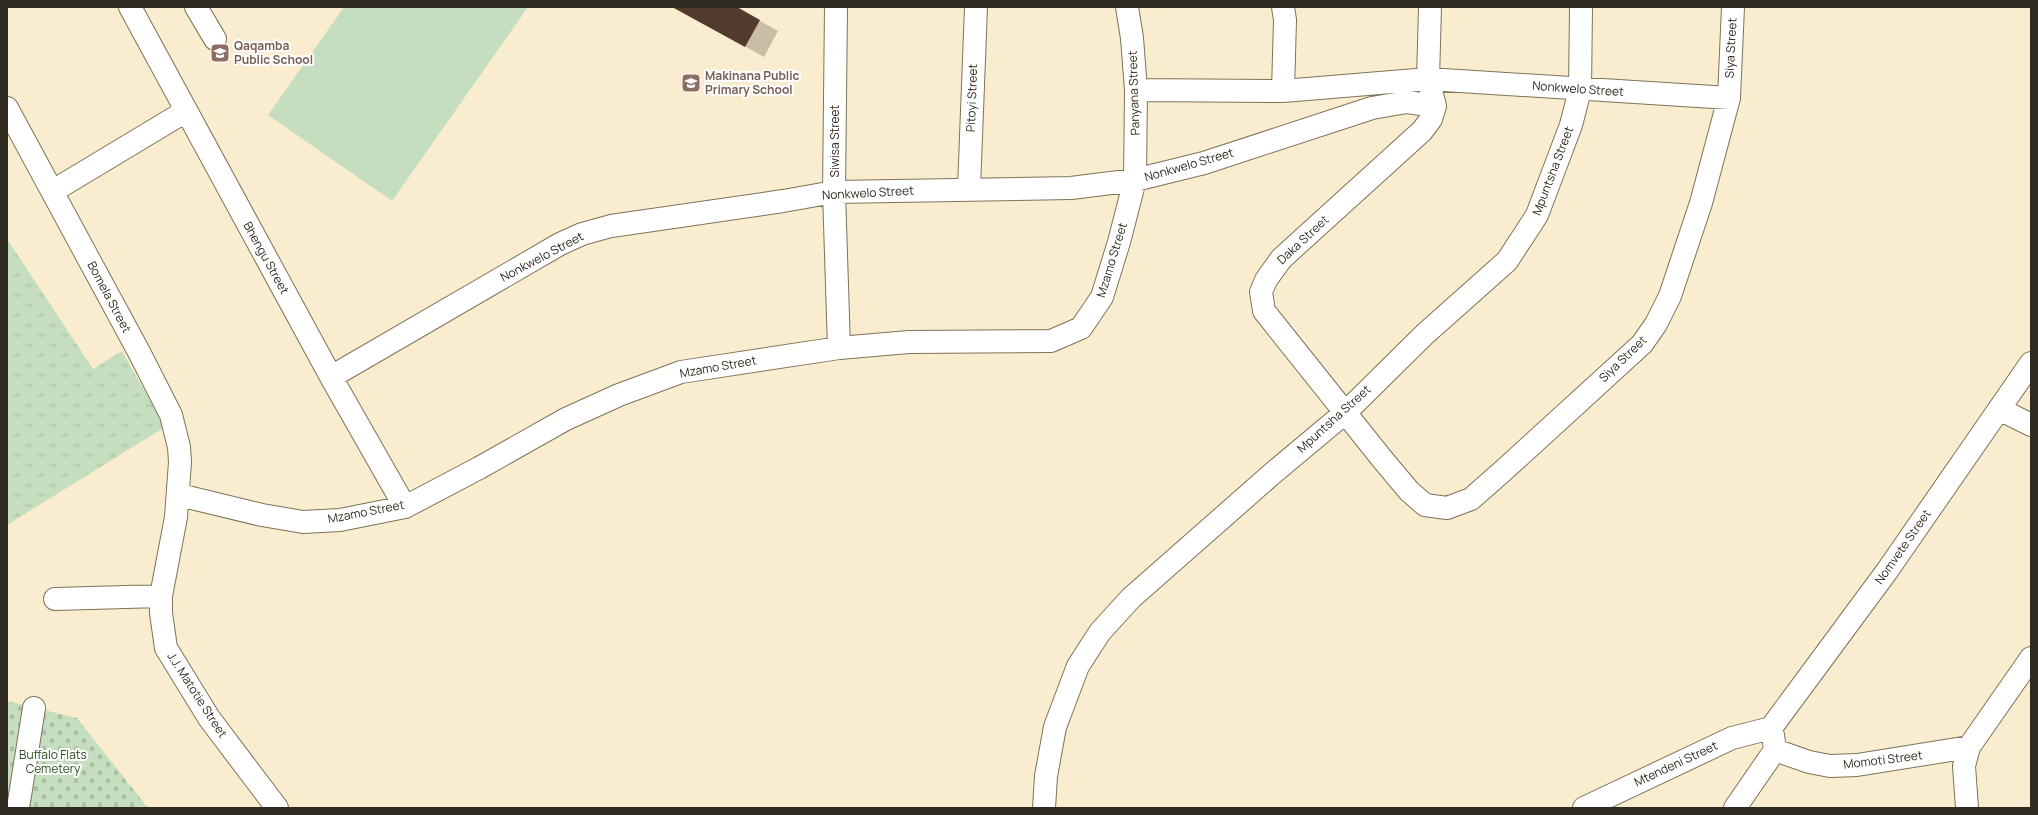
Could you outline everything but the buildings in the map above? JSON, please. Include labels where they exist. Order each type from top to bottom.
[{"type":"street","name":"Bhengu Street","points":[[130,7],[331,377],[405,507]]},
{"type":"street","points":[[196,7],[215,39]]},
{"type":"street","name":"Siwisa Street","points":[[836,7],[834,192],[839,348]]},
{"type":"street","name":"Pitoyi Street","points":[[969,189],[976,7]]},
{"type":"street","name":"Panyana Street","points":[[1127,7],[1132,38],[1136,90],[1135,180]]},
{"type":"street","points":[[1283,91],[1284,7]]},
{"type":"street","points":[[1430,7],[1428,79],[1434,106]]},
{"type":"street","name":"Mpuntsha Street","points":[[1044,808],[1046,776],[1055,727],[1078,666],[1100,632],[1131,598],[1273,473],[1346,412],[1425,334],[1507,261],[1537,215],[1571,125],[1580,90],[1581,7]]},
{"type":"street","name":"Siya Street","points":[[1346,412],[1409,491],[1425,505],[1447,508],[1471,499],[1642,344],[1656,324],[1670,296],[1701,202],[1729,98],[1733,7]]},
{"type":"street","name":"Nonkwelo Street","points":[[1136,90],[1283,91],[1428,79],[1580,90],[1729,98]]},
{"type":"street","name":"Nonkwelo Street","points":[[331,377],[540,256],[582,234],[611,226],[834,192],[1071,188],[1135,180],[1204,163],[1372,108],[1407,102],[1434,106]]},
{"type":"street","name":"Daka Street","points":[[1346,412],[1284,339],[1264,311],[1261,292],[1266,280],[1281,259],[1422,131],[1431,119],[1434,106]]},
{"type":"street","name":"Bomela Street","points":[[7,108],[53,191],[171,415],[179,447],[179,495]]},
{"type":"street","points":[[53,191],[186,111]]},
{"type":"street","name":"Mzamo Street","points":[[179,495],[262,515],[303,522],[340,520],[405,507],[479,468],[566,419],[619,395],[681,372],[839,348],[909,342],[1051,341],[1081,328],[1102,297],[1119,242],[1135,180]]},
{"type":"street","name":"Nomvete Street","points":[[1771,728],[1887,571],[2031,363]]},
{"type":"street","points":[[1999,409],[2031,425]]},
{"type":"street","name":"J.J. Matotie Street","points":[[179,495],[161,596],[161,613],[166,648],[209,718],[277,808]]},
{"type":"street","points":[[55,599],[161,596]]},
{"type":"street","points":[[1967,808],[1964,766],[1969,747],[2031,658]]},
{"type":"street","points":[[18,808],[34,708]]},
{"type":"street","points":[[1735,808],[1775,750],[1771,728]]},
{"type":"street","name":"Mtendeni Street","points":[[1584,808],[1732,738],[1771,728]]},
{"type":"street","name":"Momoti Street","points":[[1775,750],[1809,762],[1837,766],[1857,765],[1969,747]]},
{"type":"green space","points":[[344,7],[528,7],[392,201],[268,115]]},
{"type":"green space","points":[[7,239],[93,369],[122,351],[165,427],[7,525]]},
{"type":"green space","name":"Buffalo Flats Cemetery","points":[[7,701],[77,718],[148,808],[7,808]]},
{"type":"place","name":"Qaqamba Public School","points":[[220,53]]},
{"type":"place","name":"Makinana Public Primary School","points":[[691,83]]}]
